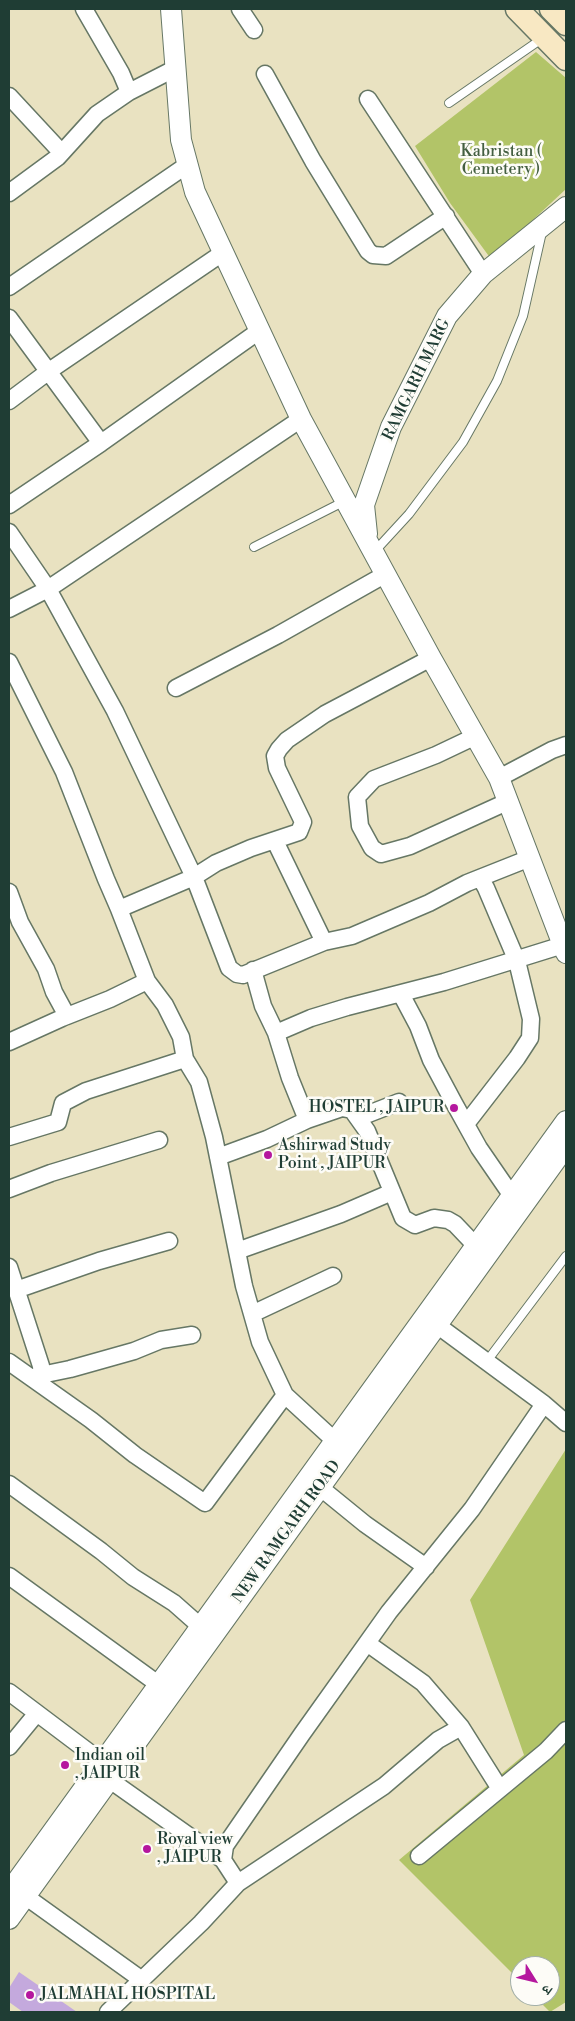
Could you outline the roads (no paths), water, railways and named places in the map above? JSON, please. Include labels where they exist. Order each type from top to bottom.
[{"type":"main road","points":[[517,9],[566,59]]},
{"type":"main road","points":[[551,9],[566,24]]},
{"type":"street","points":[[84,9],[121,73],[129,92]]},
{"type":"street","points":[[171,9],[174,69],[181,140],[195,192],[301,419],[431,658],[500,778],[565,949],[518,960],[311,1018],[276,1033]]},
{"type":"street","points":[[240,9],[254,30]]},
{"type":"street","points":[[9,193],[58,157],[97,114],[129,92],[174,69]]},
{"type":"street","points":[[265,74],[313,161],[368,251],[373,255],[386,256],[446,216]]},
{"type":"street","points":[[9,96],[61,152]]},
{"type":"street","points":[[368,100],[483,274]]},
{"type":"street","points":[[9,287],[187,165]]},
{"type":"street","name":"RAMGARH MARG","points":[[370,547],[364,505],[391,427],[446,316],[483,274],[566,207]]},
{"type":"street","points":[[9,401],[49,371],[224,252]]},
{"type":"street","points":[[9,318],[100,443]]},
{"type":"street","points":[[9,505],[259,330]]},
{"type":"street","points":[[9,609],[48,589],[301,419]]},
{"type":"street","points":[[9,532],[48,589],[115,710],[194,877],[229,968],[237,974],[243,975],[324,942],[352,936],[530,858]]},
{"type":"street","points":[[176,688],[286,631],[386,574]]},
{"type":"street","points":[[119,909],[194,877],[216,863],[251,848],[274,842],[299,832],[303,822],[277,768],[275,756],[278,748],[324,714],[431,658]]},
{"type":"street","points":[[9,662],[64,772],[147,980],[165,1004],[181,1037],[185,1058],[199,1082],[218,1157],[244,1286],[260,1342],[285,1395],[334,1440]]},
{"type":"street","points":[[476,736],[436,755],[374,779],[357,797],[360,826],[372,848],[381,854],[410,846],[508,801]]},
{"type":"street","points":[[500,778],[552,750],[566,745]]},
{"type":"street","points":[[274,842],[324,942]]},
{"type":"street","points":[[466,1124],[517,1058],[530,1038],[531,1019],[518,960],[495,906],[482,881],[479,879]]},
{"type":"street","points":[[9,892],[20,922],[46,969],[54,992],[67,1016]]},
{"type":"street","points":[[253,970],[263,1006],[276,1033],[290,1078],[307,1120]]},
{"type":"street","points":[[9,1042],[110,999],[147,980]]},
{"type":"street","points":[[401,994],[418,1026],[431,1060],[479,1148],[512,1196]]},
{"type":"street","points":[[9,1137],[58,1122],[63,1103],[86,1091],[185,1058]]},
{"type":"street","points":[[358,1118],[399,1102]]},
{"type":"street","points":[[218,1157],[266,1139],[307,1120],[342,1108],[352,1110],[367,1131],[403,1218],[415,1226],[434,1218],[448,1220],[456,1224],[476,1245]]},
{"type":"street","name":"NEW RAMGARH ROAD","points":[[9,1919],[17,1894],[103,1771],[313,1482],[334,1440],[566,1121]]},
{"type":"street","points":[[9,1189],[51,1173],[159,1140]]},
{"type":"street","name":"NEW RAMGARH ROAD","points":[[103,1771],[158,1684],[200,1626],[438,1325],[566,1146]]},
{"type":"street","points":[[237,1251],[341,1214],[392,1192]]},
{"type":"street","points":[[16,1290],[99,1261],[169,1241]]},
{"type":"street","points":[[9,1267],[41,1366],[41,1380]]},
{"type":"street","points":[[252,1314],[334,1276]]},
{"type":"street","points":[[438,1325],[544,1404],[566,1423]]},
{"type":"street","points":[[41,1380],[70,1369],[134,1351],[161,1340],[192,1335]]},
{"type":"street","points":[[9,1362],[41,1380],[135,1455],[205,1503],[285,1395]]},
{"type":"street","points":[[224,1860],[225,1846],[302,1734],[389,1612],[472,1509],[544,1404]]},
{"type":"street","points":[[313,1482],[365,1524],[426,1566]]},
{"type":"street","points":[[9,1484],[102,1551],[133,1577],[174,1604],[200,1626]]},
{"type":"street","points":[[9,1576],[158,1684]]},
{"type":"street","points":[[367,1643],[423,1683],[461,1727],[500,1789]]},
{"type":"street","points":[[9,1692],[37,1713],[103,1771],[224,1860],[238,1883]]},
{"type":"street","points":[[9,1747],[37,1713]]},
{"type":"street","points":[[108,2012],[201,1923],[238,1883],[384,1786],[438,1740],[461,1727]]},
{"type":"street","points":[[419,1856],[546,1751],[566,1730]]},
{"type":"street","points":[[17,1894],[142,1980]]},
{"type":"lane","points":[[449,103],[545,37]]},
{"type":"lane","points":[[370,547],[409,514],[442,472],[463,442],[497,381],[523,316],[544,226]]},
{"type":"lane","points":[[254,547],[345,501]]},
{"type":"lane","points":[[487,1361],[566,1256]]},
{"type":"place","name":"HOSTEL , JAIPUR","points":[[454,1108]]},
{"type":"place","name":"Ashirwad Study Point , JAIPUR","points":[[268,1155]]},
{"type":"place","name":"Indian oil , JAIPUR","points":[[65,1765]]},
{"type":"place","name":"Royal view , JAIPUR","points":[[147,1849]]},
{"type":"place","name":"JALMAHAL HOSPITAL","points":[[30,1995]]},
{"type":"park label","name":"Kabristan ( Cemetery )","points":[[501,161]]}]
